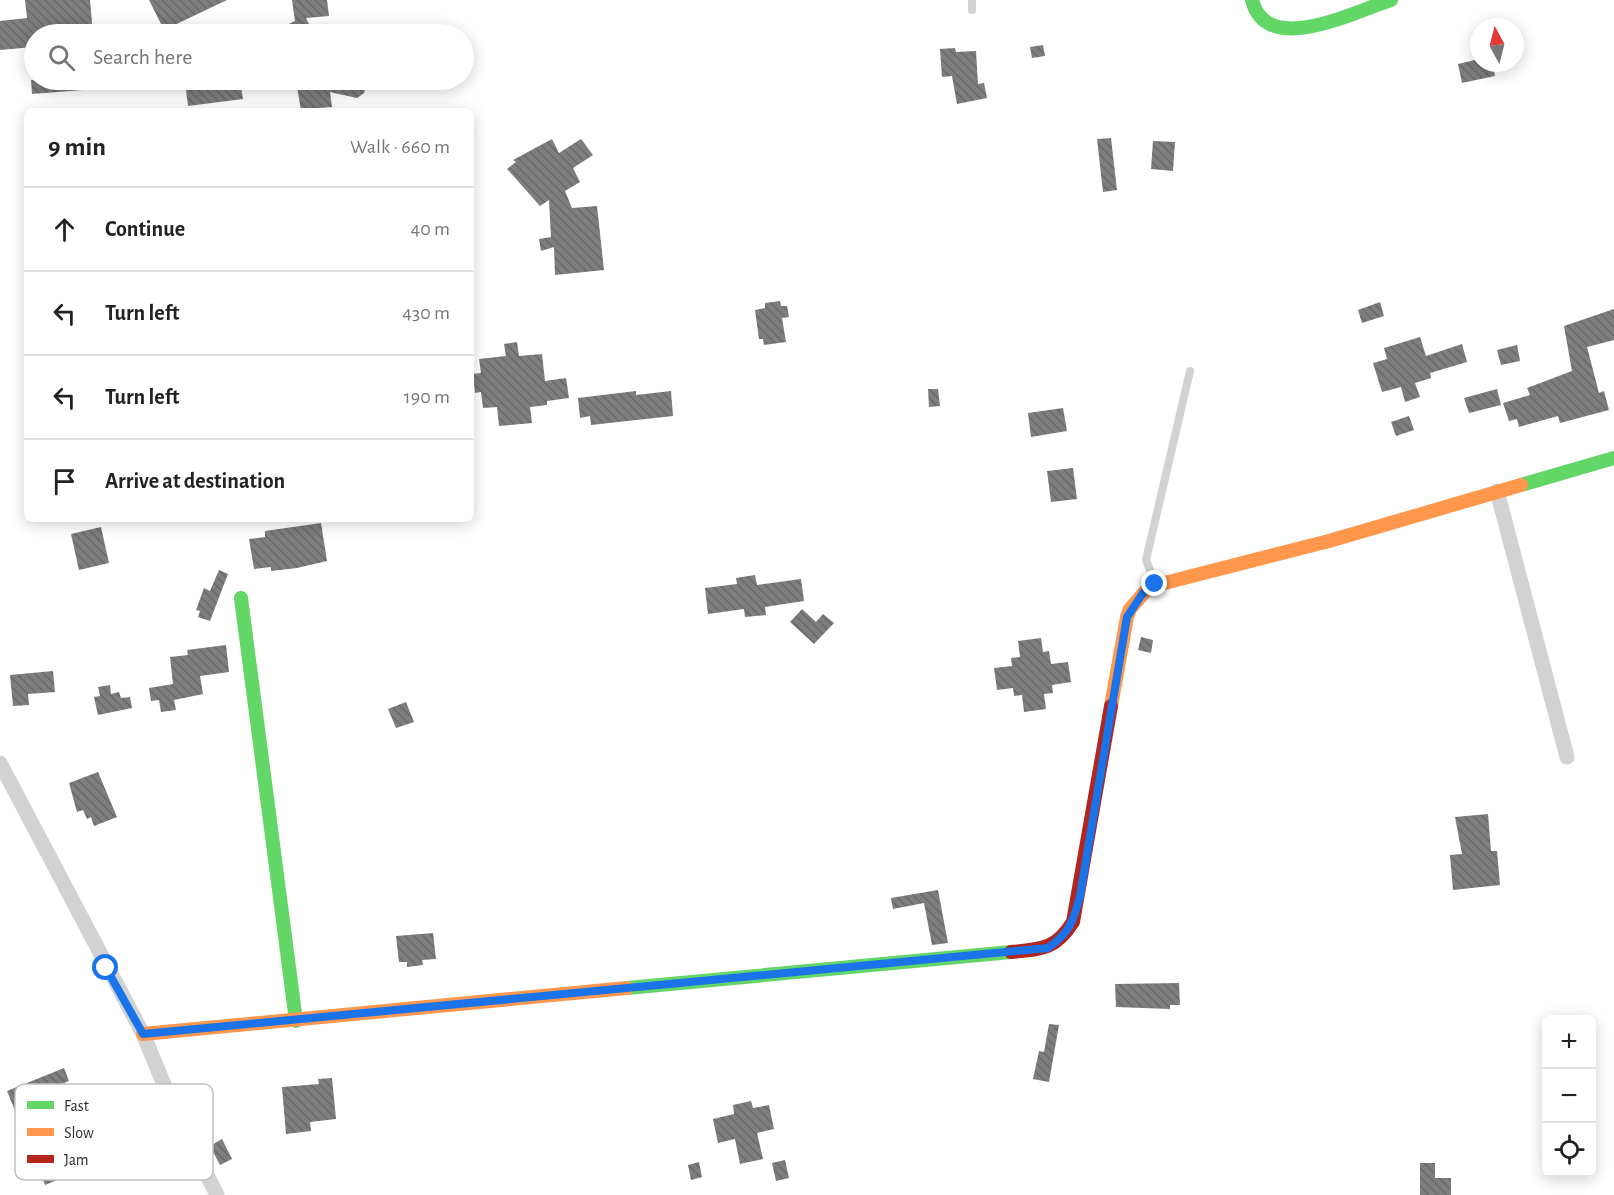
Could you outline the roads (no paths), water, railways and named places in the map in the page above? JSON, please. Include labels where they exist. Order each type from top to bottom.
[{"type":"street","points":[[1252,0],[1260,18],[1284,31],[1318,24],[1391,0]]},
{"type":"street","points":[[143,1034],[1048,948],[1064,936],[1073,922],[1080,896],[1127,617],[1143,593],[1155,584],[1329,541],[1614,458]]},
{"type":"street","points":[[1497,491],[1567,757]]},
{"type":"street","points":[[241,598],[296,1021]]},
{"type":"street","points":[[0,763],[143,1034],[164,1084]]},
{"type":"street","points":[[209,1180],[217,1195]]},
{"type":"lane","points":[[972,0],[972,10]]},
{"type":"lane","points":[[1155,584],[1146,560],[1190,371]]}]
